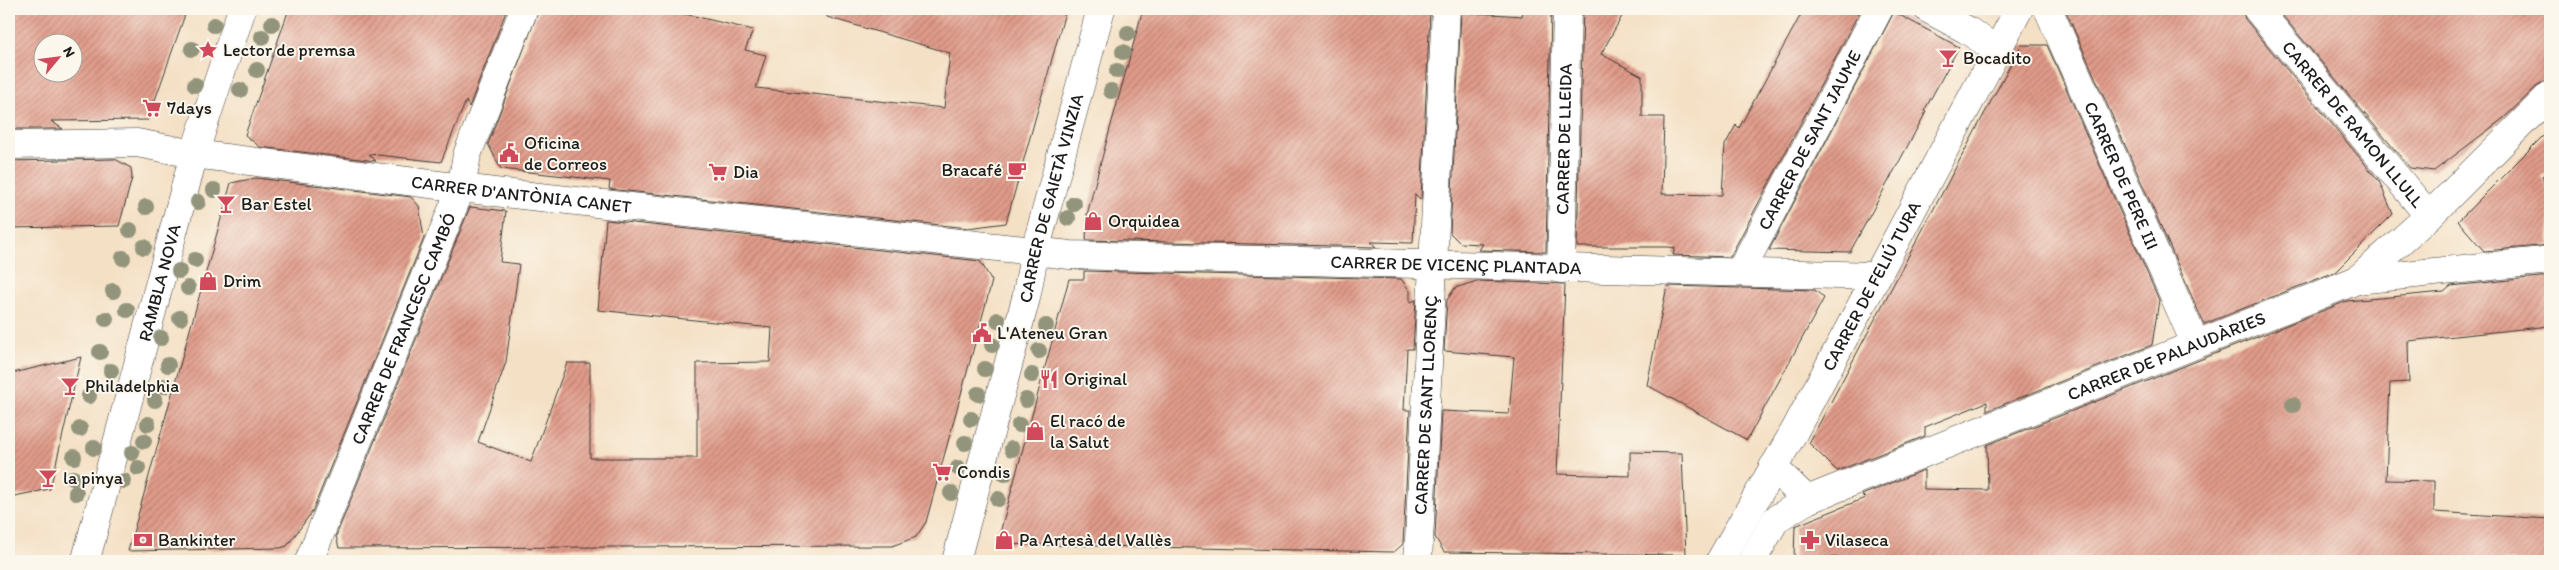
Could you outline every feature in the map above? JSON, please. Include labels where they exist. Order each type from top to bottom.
[{"type":"street","name":"RAMBLA NOVA","points":[[86,559],[194,154],[242,9]]},
{"type":"street","name":"CARRER DE FRANCESC CAMBÓ","points":[[309,561],[461,188],[467,155],[524,9]]},
{"type":"street","name":"CARRER DE GAIETÀ VINZIA","points":[[956,561],[1026,298],[1035,251],[1101,9]]},
{"type":"street","name":"CARRER DE SANT LLORENÇ","points":[[1418,561],[1446,9]]},
{"type":"street","name":"CARRER DE LLEIDA","points":[[1561,269],[1567,9]]},
{"type":"street","name":"CARRER DE SANT JAUME","points":[[1740,272],[1879,9]]},
{"type":"street","points":[[1928,9],[1967,30],[1997,50]]},
{"type":"street","name":"CARRER DE FELIÚ TURA","points":[[1720,561],[1796,430],[2019,9]]},
{"type":"street","name":"CARRER DE PERE III","points":[[2048,9],[2195,343]]},
{"type":"street","name":"CARRER DE RAMON LLULL","points":[[2257,9],[2429,216]]},
{"type":"street","name":"CARRER DE PALAUDÀRIES","points":[[1752,561],[1776,519],[1807,500],[2195,343],[2357,280],[2429,216],[2550,95]]},
{"type":"street","name":"CARRER D'ANTÒNIA CANET","points":[[9,145],[137,143],[194,154],[461,188],[1035,251]]},
{"type":"street","name":"CARRER DE VICENÇ PLANTADA","points":[[1035,251],[1079,255],[1434,266],[1877,276]]},
{"type":"street","points":[[2357,280],[2550,260]]},
{"type":"street","points":[[1773,467],[1807,500]]},
{"type":"building","points":[[9,9],[187,9],[148,120],[51,121],[63,129],[9,129]]},
{"type":"building","points":[[289,9],[507,9],[469,107],[466,101],[441,162],[369,154],[376,161],[260,147],[245,135]]},
{"type":"building","points":[[539,9],[664,9],[753,30],[745,50],[766,55],[756,88],[944,108],[950,53],[827,17],[828,9],[1066,9],[1006,223],[968,228],[609,189],[610,181],[501,169],[488,144]]},
{"type":"building","points":[[1143,9],[1425,9],[1430,11],[1421,200],[1415,194],[1413,243],[1371,242],[1376,247],[1086,240],[1087,215]]},
{"type":"building","points":[[1523,9],[1551,9],[1546,252],[1479,250],[1483,244],[1460,243],[1450,233],[1461,12],[1522,16]]},
{"type":"building","points":[[1583,9],[1626,9],[1601,54],[1642,76],[1642,117],[1664,117],[1662,194],[1722,195],[1725,145],[1736,125],[1739,128],[1804,9],[1861,9],[1730,257],[1673,255],[1675,248],[1669,247],[1577,247]]},
{"type":"building","points":[[2065,9],[2242,9],[2245,19],[2379,181],[2393,214],[2335,272],[2204,324]]},
{"type":"building","points":[[2277,9],[2550,9],[2550,80],[2539,84],[2504,118],[2434,171],[2410,168]]},
{"type":"building","points":[[1894,12],[1959,47],[1924,111],[1926,112],[1850,252],[1769,250]]},
{"type":"building","points":[[2021,45],[2047,45],[2159,300],[2152,345],[1987,411],[1987,402],[1925,427],[1925,436],[1837,471],[1809,443]]},
{"type":"building","points":[[2550,129],[2550,168],[2542,176],[2550,203],[2550,245],[2484,251],[2458,221]]},
{"type":"building","points":[[115,159],[131,168],[132,178],[119,226],[9,228],[9,161]]},
{"type":"building","points":[[256,178],[411,197],[419,206],[424,238],[312,512],[287,546],[280,548],[128,551],[231,183]]},
{"type":"building","points":[[470,207],[506,211],[500,262],[519,264],[506,362],[478,442],[531,462],[567,363],[590,363],[590,458],[697,458],[697,363],[770,362],[772,328],[598,310],[606,220],[980,261],[992,281],[926,522],[916,537],[892,546],[339,548],[336,536]]},
{"type":"building","points":[[1084,271],[1401,279],[1410,291],[1410,302],[1416,300],[1413,349],[1407,349],[1404,410],[1410,410],[1403,544],[1394,552],[997,544],[1069,279],[1084,279]]},
{"type":"building","points":[[2550,276],[2550,326],[2408,341],[2409,382],[2390,383],[2386,480],[2434,481],[2434,512],[2550,519],[2550,561],[2108,561],[1794,557],[1795,526],[1865,498],[1862,495],[1924,470],[1924,489],[1988,490],[1987,445],[2347,301],[2444,292],[2451,286]]},
{"type":"building","points":[[1477,281],[1565,284],[1557,474],[1630,476],[1630,452],[1682,453],[1686,555],[1444,552],[1435,537],[1441,411],[1509,414],[1514,357],[1444,351],[1447,300],[1455,288]]},
{"type":"building","points":[[1667,286],[1815,290],[1824,298],[1747,440],[1647,385]]},
{"type":"building","points":[[81,357],[50,489],[9,497],[9,374]]},
{"type":"place","name":"Lector de premsa","points":[[208,50]]},
{"type":"place","name":"Bocadito","points":[[1948,58]]},
{"type":"place","name":"7days","points":[[152,108]]},
{"type":"place","name":"Oficina de Correos","points":[[509,153]]},
{"type":"place","name":"Bracafé","points":[[1017,170]]},
{"type":"place","name":"Dia","points":[[718,172]]},
{"type":"place","name":"Bar Estel","points":[[226,204]]},
{"type":"place","name":"Orquidea","points":[[1093,221]]},
{"type":"place","name":"Drim","points":[[208,281]]},
{"type":"place","name":"L'Ateneu Gran","points":[[982,333]]},
{"type":"place","name":"Original","points":[[1049,379]]},
{"type":"place","name":"Philadelphia","points":[[70,386]]},
{"type":"place","name":"El racó de la Salut","points":[[1035,431]]},
{"type":"place","name":"Condis","points":[[942,472]]},
{"type":"place","name":"la pinya","points":[[48,478]]},
{"type":"place","name":"Bankinter","points":[[143,540]]},
{"type":"place","name":"Pa Artesà del Vallès","points":[[1004,540]]},
{"type":"place","name":"Vilaseca","points":[[1810,540]]}]
